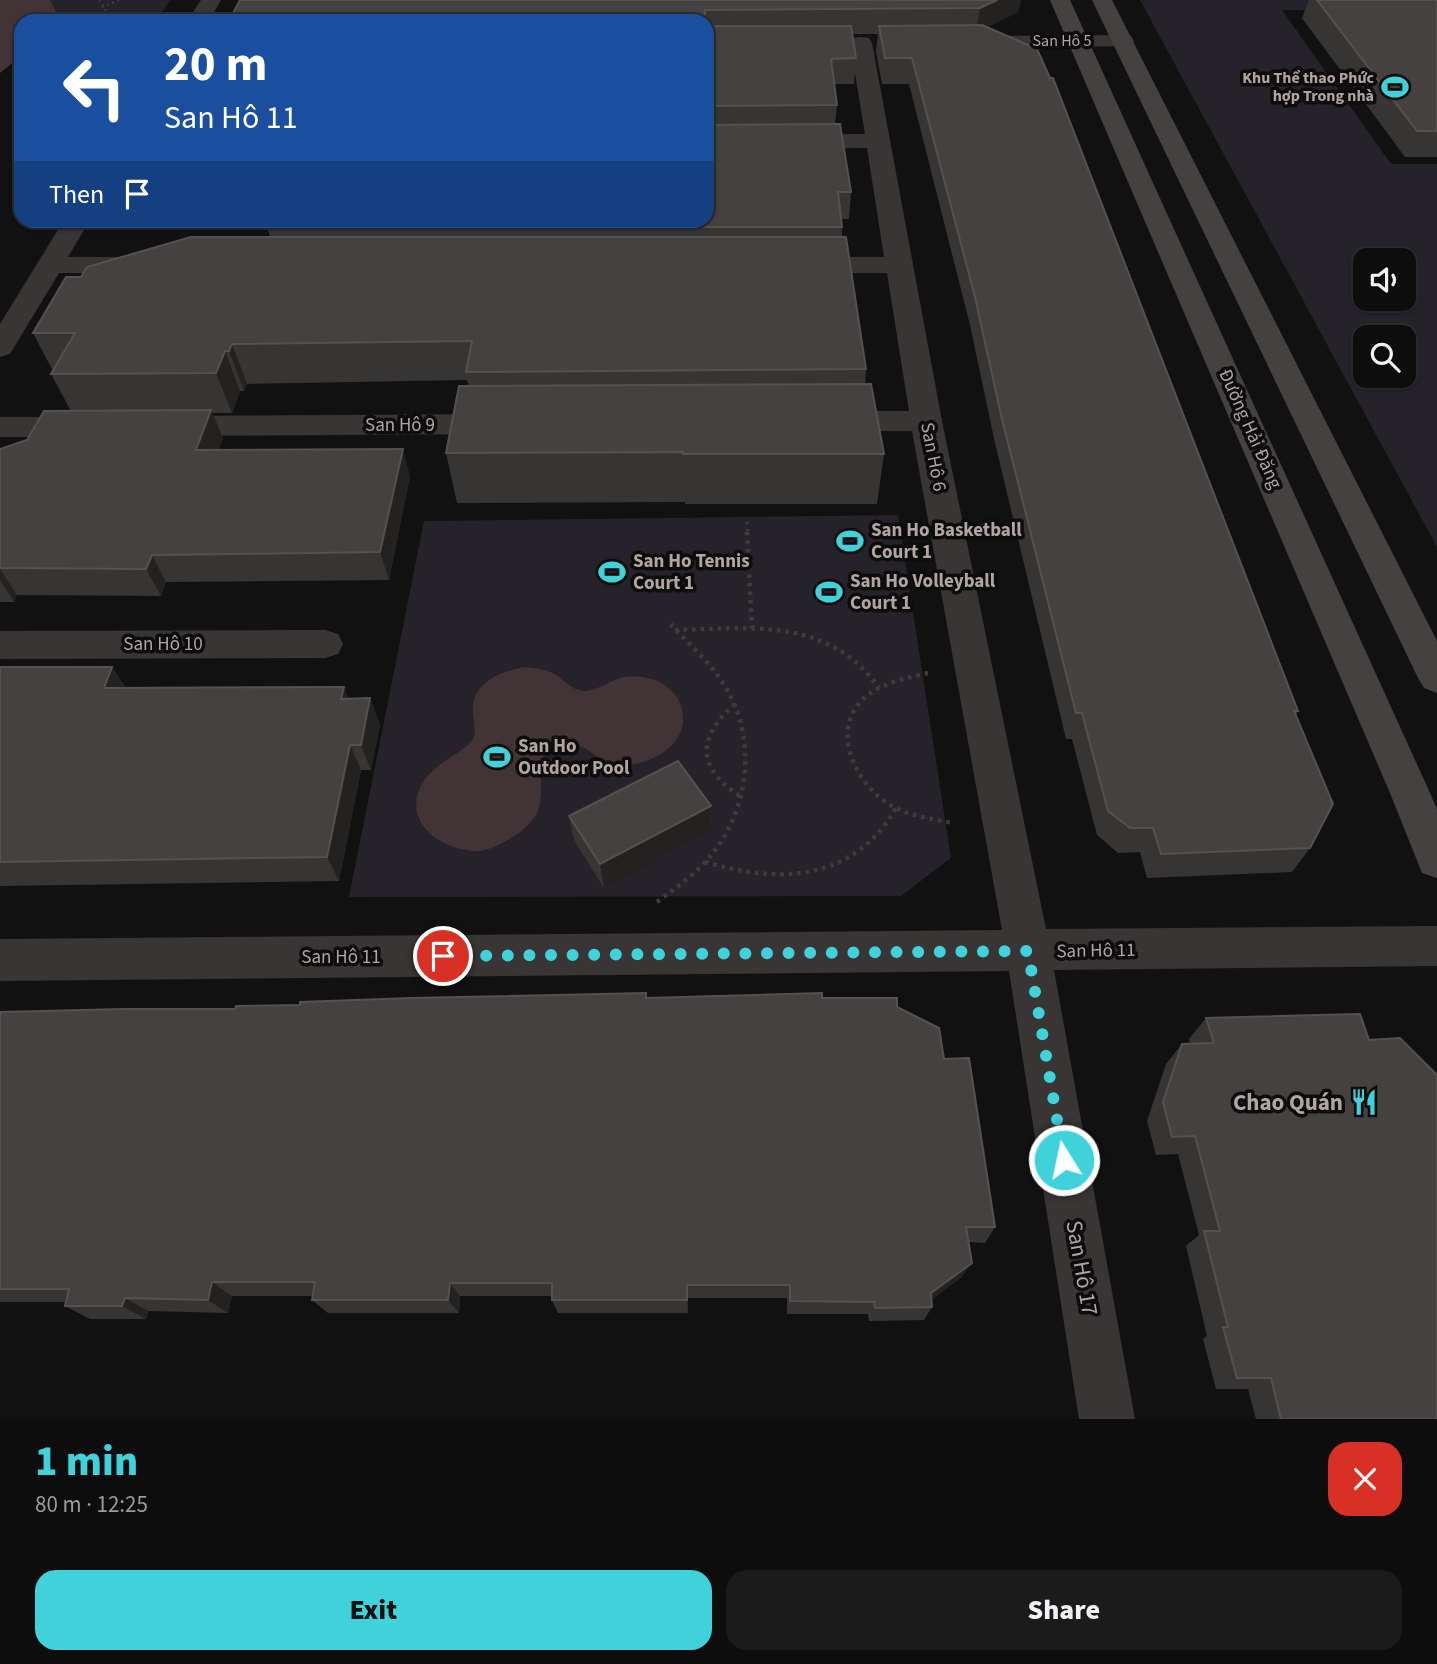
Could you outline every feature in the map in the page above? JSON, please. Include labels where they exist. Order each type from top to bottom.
[{"type":"street","name":"Đường Hải Đăng","points":[[1060,0],[1410,793],[1437,860]]},
{"type":"street","points":[[1102,0],[1437,678]]},
{"type":"street","name":"San Hô 5","points":[[952,43],[1123,41]]},
{"type":"street","name":"San Hô 6","points":[[861,43],[926,421],[1028,951]]},
{"type":"street","points":[[714,142],[878,141]]},
{"type":"street","points":[[0,348],[72,228]]},
{"type":"street","points":[[50,265],[164,265]]},
{"type":"street","points":[[774,265],[899,265]]},
{"type":"street","points":[[800,421],[926,421]]},
{"type":"street","name":"San Hô 9","points":[[0,427],[537,424]]},
{"type":"street","name":"San Hô 10","points":[[0,645],[325,644]]},
{"type":"street","name":"San Hô 11","points":[[0,960],[1437,946]]},
{"type":"street","name":"San Hô 17","points":[[1028,951],[1107,1419]]},
{"type":"path","points":[[99,0],[108,14]]},
{"type":"path","points":[[102,7],[119,0]]},
{"type":"path","points":[[747,522],[752,629]]},
{"type":"path","points":[[653,906],[714,852],[735,818],[745,780],[745,735],[735,704],[723,682],[670,623]]},
{"type":"path","points":[[675,629],[752,629],[826,640],[848,653],[879,688]]},
{"type":"path","points":[[937,672],[899,679],[860,701],[847,720],[846,745],[856,772],[879,796],[896,808],[961,825]]},
{"type":"path","points":[[735,704],[721,715],[710,730],[705,747],[706,764],[722,787],[741,797]]},
{"type":"path","points":[[705,862],[738,872],[769,876],[806,872],[835,863],[864,846],[890,823],[896,808]]},
{"type":"shaded area","points":[[0,0],[50,0],[57,14],[14,14],[14,62],[0,73]]},
{"type":"shaded area","points":[[50,0],[170,0],[161,14],[57,14]]},
{"type":"shaded area","points":[[1140,0],[1437,0],[1437,10],[1282,10],[1391,164],[1437,164],[1437,547]]},
{"type":"shaded area","points":[[898,515],[951,858],[901,896],[349,897],[424,521]]},
{"type":"shaded area","name":"San Ho Outdoor Pool","points":[[525,667],[549,671],[572,687],[584,691],[624,677],[654,680],[671,690],[677,698],[683,717],[682,729],[668,749],[645,762],[632,764],[607,762],[579,746],[558,748],[540,760],[539,807],[534,818],[519,833],[482,851],[465,850],[443,843],[425,829],[419,819],[417,797],[422,785],[437,767],[470,743],[475,733],[474,700],[483,685],[507,671]]},
{"type":"building","points":[[240,0],[997,0],[980,8],[705,10],[705,14],[233,14]]},
{"type":"building","name":"Khu Thể thao Phức hợp Trong nhà","points":[[1317,0],[1437,0],[1437,131],[1417,131]]},
{"type":"building","points":[[982,25],[1037,49],[1050,78],[1053,78],[1298,711],[1294,711],[1333,804],[1310,848],[1161,854],[1153,828],[1130,828],[1108,811],[1082,713],[1076,713],[1001,415],[975,297],[912,58],[885,58],[879,26]]},
{"type":"building","points":[[714,26],[851,26],[856,58],[831,59],[837,105],[714,106]]},
{"type":"building","points":[[840,124],[851,192],[838,192],[842,227],[714,227],[714,125]]},
{"type":"building","points":[[191,237],[846,237],[866,369],[466,372],[472,341],[232,344],[229,351],[225,351],[216,373],[51,374],[75,333],[33,333],[66,277],[81,277],[87,267]]},
{"type":"building","points":[[871,384],[884,454],[446,453],[459,386]]},
{"type":"building","points":[[211,410],[196,450],[403,449],[380,552],[152,555],[146,569],[0,568],[0,449],[27,440],[44,411]]},
{"type":"building","points":[[0,667],[112,667],[104,688],[344,687],[341,699],[370,698],[361,745],[350,745],[327,857],[0,862]]},
{"type":"building","points":[[678,761],[711,806],[600,864],[569,816]]},
{"type":"building","points":[[646,993],[646,998],[822,993],[822,998],[897,998],[897,1007],[939,1028],[944,1059],[969,1058],[995,1227],[966,1227],[972,1263],[931,1293],[932,1307],[875,1308],[874,1302],[790,1301],[790,1285],[687,1285],[687,1300],[552,1300],[552,1283],[450,1283],[448,1300],[312,1300],[315,1282],[212,1282],[208,1300],[125,1298],[122,1306],[65,1306],[69,1289],[0,1289],[0,1012],[235,1009],[236,1006],[300,1005],[300,1002]]},
{"type":"building","points":[[1360,1014],[1369,1040],[1400,1038],[1437,1075],[1437,1419],[1281,1419],[1271,1378],[1237,1378],[1223,1327],[1228,1327],[1204,1231],[1220,1231],[1195,1136],[1172,1137],[1163,1102],[1182,1044],[1214,1043],[1206,1018]]},
{"type":"place","name":"Khu Thể thao Phức hợp Trong nhà","points":[[1395,87]]},
{"type":"place","name":"San Ho Basketball Court 1","points":[[850,541]]},
{"type":"place","name":"San Ho Tennis Court 1","points":[[612,572]]},
{"type":"place","name":"San Ho Volleyball Court 1","points":[[829,592]]},
{"type":"place","name":"San Ho Outdoor Pool","points":[[497,757]]},
{"type":"place","name":"Chao Quán","points":[[1364,1102]]},
{"type":"route","points":[[443,956],[1028,951],[1064,1160]]}]
